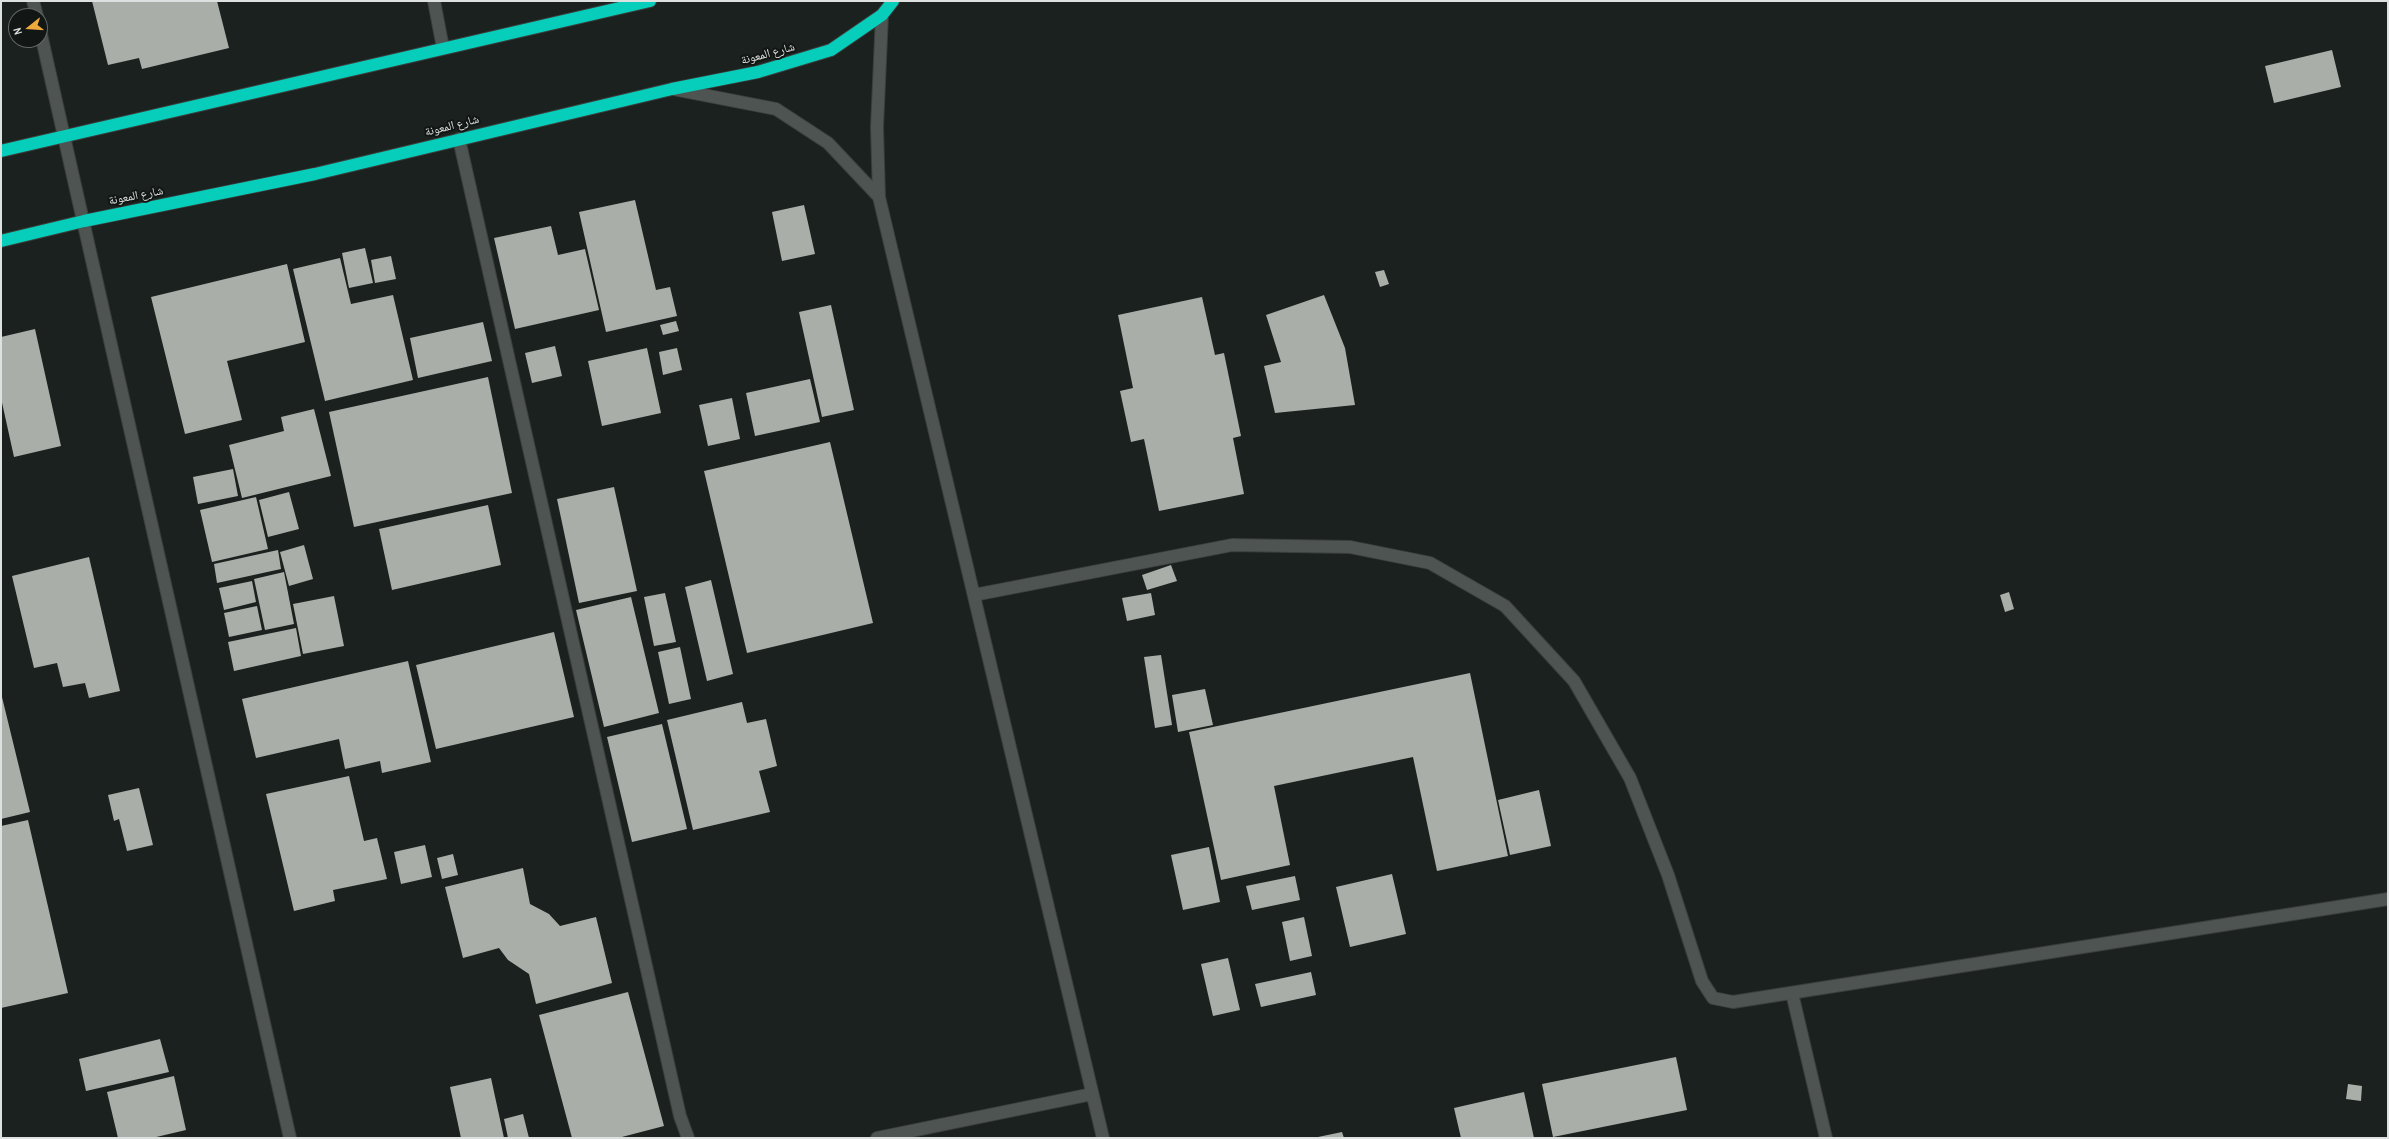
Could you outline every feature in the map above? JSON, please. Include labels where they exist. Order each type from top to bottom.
[{"type":"highway","points":[[1,151],[650,1]]},
{"type":"highway","name":"شارع المعونة","points":[[1,240],[84,221],[315,174],[672,88],[758,72],[831,50],[882,15],[892,1]]},
{"type":"street","points":[[434,1],[443,48]]},
{"type":"street","points":[[882,15],[877,127],[879,197],[1103,1138]]},
{"type":"street","points":[[44,48],[290,1138]]},
{"type":"street","points":[[672,88],[776,109],[828,143],[879,197]]},
{"type":"street","points":[[459,139],[678,1108],[688,1138]]},
{"type":"street","points":[[974,595],[1232,545],[1350,547],[1430,563],[1504,606],[1574,681],[1630,778],[1668,875],[1702,981],[1713,998],[1733,1002],[2388,899]]},
{"type":"street","points":[[1792,993],[1826,1138]]},
{"type":"street","points":[[877,1138],[1092,1094]]},
{"type":"building","points":[[92,1],[217,1],[229,48],[142,69],[139,58],[108,65]]},
{"type":"building","points":[[2332,50],[2341,87],[2274,103],[2265,66]]},
{"type":"building","points":[[635,200],[656,290],[670,287],[677,316],[606,332],[579,212]]},
{"type":"building","points":[[804,205],[815,254],[782,261],[772,212]]},
{"type":"building","points":[[551,226],[558,255],[585,249],[599,310],[515,329],[494,238]]},
{"type":"building","points":[[365,248],[373,283],[349,288],[342,253]]},
{"type":"building","points":[[391,256],[396,279],[375,283],[371,260]]},
{"type":"building","points":[[340,258],[351,304],[393,295],[413,380],[325,401],[293,269]]},
{"type":"building","points":[[287,264],[305,342],[227,361],[242,420],[185,434],[151,297]]},
{"type":"building","points":[[1384,270],[1389,284],[1380,287],[1375,272]]},
{"type":"building","points":[[1324,295],[1345,348],[1355,405],[1275,413],[1264,366],[1281,362],[1266,315]]},
{"type":"building","points":[[1202,297],[1215,355],[1224,353],[1241,436],[1233,438],[1244,494],[1159,511],[1144,439],[1131,442],[1120,391],[1133,388],[1118,315]]},
{"type":"building","points":[[831,305],[854,410],[822,417],[799,312]]},
{"type":"building","points":[[676,321],[679,331],[663,335],[660,325]]},
{"type":"building","points":[[483,322],[492,361],[418,378],[410,338]]},
{"type":"building","points":[[35,329],[61,446],[14,457],[1,398],[1,337]]},
{"type":"building","points":[[555,346],[562,376],[532,383],[525,353]]},
{"type":"building","points":[[647,348],[661,413],[602,426],[588,361]]},
{"type":"building","points":[[677,348],[682,370],[663,375],[659,352]]},
{"type":"building","points":[[488,377],[512,493],[354,527],[329,412]]},
{"type":"building","points":[[810,379],[820,422],[755,436],[746,393]]},
{"type":"building","points":[[732,398],[740,439],[708,446],[699,405]]},
{"type":"building","points":[[314,409],[331,476],[242,498],[229,445],[284,431],[281,417]]},
{"type":"building","points":[[830,442],[873,623],[747,653],[704,471]]},
{"type":"building","points":[[233,469],[238,496],[198,504],[193,477]]},
{"type":"building","points":[[614,487],[637,591],[579,603],[557,499]]},
{"type":"building","points":[[289,492],[299,529],[268,537],[259,500]]},
{"type":"building","points":[[256,497],[268,549],[212,562],[200,510]]},
{"type":"building","points":[[488,505],[501,565],[392,590],[379,529]]},
{"type":"building","points":[[304,545],[313,579],[289,586],[280,552]]},
{"type":"building","points":[[278,550],[281,569],[217,583],[214,564]]},
{"type":"building","points":[[89,557],[120,691],[89,698],[85,683],[63,687],[57,663],[34,668],[12,576]]},
{"type":"building","points":[[1171,565],[1177,581],[1147,590],[1142,575]]},
{"type":"building","points":[[284,572],[294,624],[265,630],[254,579]]},
{"type":"building","points":[[711,580],[733,674],[707,681],[685,587]]},
{"type":"building","points":[[252,581],[256,602],[224,610],[219,588]]},
{"type":"building","points":[[2009,592],[2014,609],[2005,612],[2000,595]]},
{"type":"building","points":[[665,593],[676,642],[654,646],[644,597]]},
{"type":"building","points":[[1151,593],[1155,615],[1127,621],[1122,598]]},
{"type":"building","points":[[334,596],[344,646],[303,654],[293,604]]},
{"type":"building","points":[[631,597],[659,713],[604,727],[576,610]]},
{"type":"building","points":[[257,606],[262,630],[229,637],[224,613]]},
{"type":"building","points":[[296,628],[301,656],[234,671],[228,642]]},
{"type":"building","points":[[554,632],[574,717],[436,749],[416,665]]},
{"type":"building","points":[[680,647],[691,699],[669,704],[658,652]]},
{"type":"building","points":[[1161,655],[1172,725],[1155,728],[1144,657]]},
{"type":"building","points":[[408,661],[431,762],[382,773],[380,761],[345,769],[339,739],[256,758],[242,699]]},
{"type":"building","points":[[1470,673],[1508,856],[1437,871],[1413,757],[1274,786],[1290,865],[1221,880],[1189,732]]},
{"type":"building","points":[[1205,689],[1213,725],[1178,732],[1172,695]]},
{"type":"building","points":[[1,693],[30,812],[1,819]]},
{"type":"building","points":[[742,702],[747,723],[766,719],[777,766],[759,771],[770,812],[693,830],[667,720]]},
{"type":"building","points":[[662,724],[687,829],[632,842],[607,737]]},
{"type":"building","points":[[349,776],[364,841],[377,838],[387,879],[333,890],[335,901],[294,911],[266,794]]},
{"type":"building","points":[[139,788],[153,845],[127,851],[119,819],[114,821],[108,795]]},
{"type":"building","points":[[1539,790],[1551,846],[1510,855],[1498,800]]},
{"type":"building","points":[[28,820],[68,993],[1,1008],[1,826]]},
{"type":"building","points":[[425,845],[432,877],[401,884],[394,852]]},
{"type":"building","points":[[1209,847],[1220,902],[1183,910],[1171,855]]},
{"type":"building","points":[[453,854],[458,875],[442,879],[437,858]]},
{"type":"building","points":[[523,868],[530,904],[549,914],[560,926],[596,917],[612,983],[536,1004],[529,974],[508,960],[499,948],[463,958],[445,887]]},
{"type":"building","points":[[1392,874],[1406,934],[1350,947],[1336,887]]},
{"type":"building","points":[[1295,876],[1300,900],[1252,910],[1246,886]]},
{"type":"building","points":[[1304,917],[1312,956],[1290,961],[1282,922]]},
{"type":"building","points":[[1228,958],[1240,1010],[1213,1016],[1201,964]]},
{"type":"building","points":[[1311,972],[1316,995],[1261,1007],[1255,984]]},
{"type":"building","points":[[628,992],[664,1126],[618,1138],[572,1138],[539,1015]]},
{"type":"building","points":[[160,1039],[169,1072],[86,1091],[79,1059]]},
{"type":"building","points":[[1676,1057],[1687,1110],[1553,1137],[1542,1084]]},
{"type":"building","points":[[174,1076],[186,1130],[152,1138],[118,1138],[107,1092]]},
{"type":"building","points":[[491,1078],[504,1138],[461,1138],[450,1087]]},
{"type":"building","points":[[2348,1084],[2362,1086],[2361,1101],[2346,1099]]},
{"type":"building","points":[[1524,1092],[1534,1138],[1461,1138],[1454,1108]]},
{"type":"building","points":[[523,1114],[529,1138],[508,1138],[504,1119]]},
{"type":"building","points":[[1342,1132],[1344,1138],[1318,1138],[1318,1137]]}]
